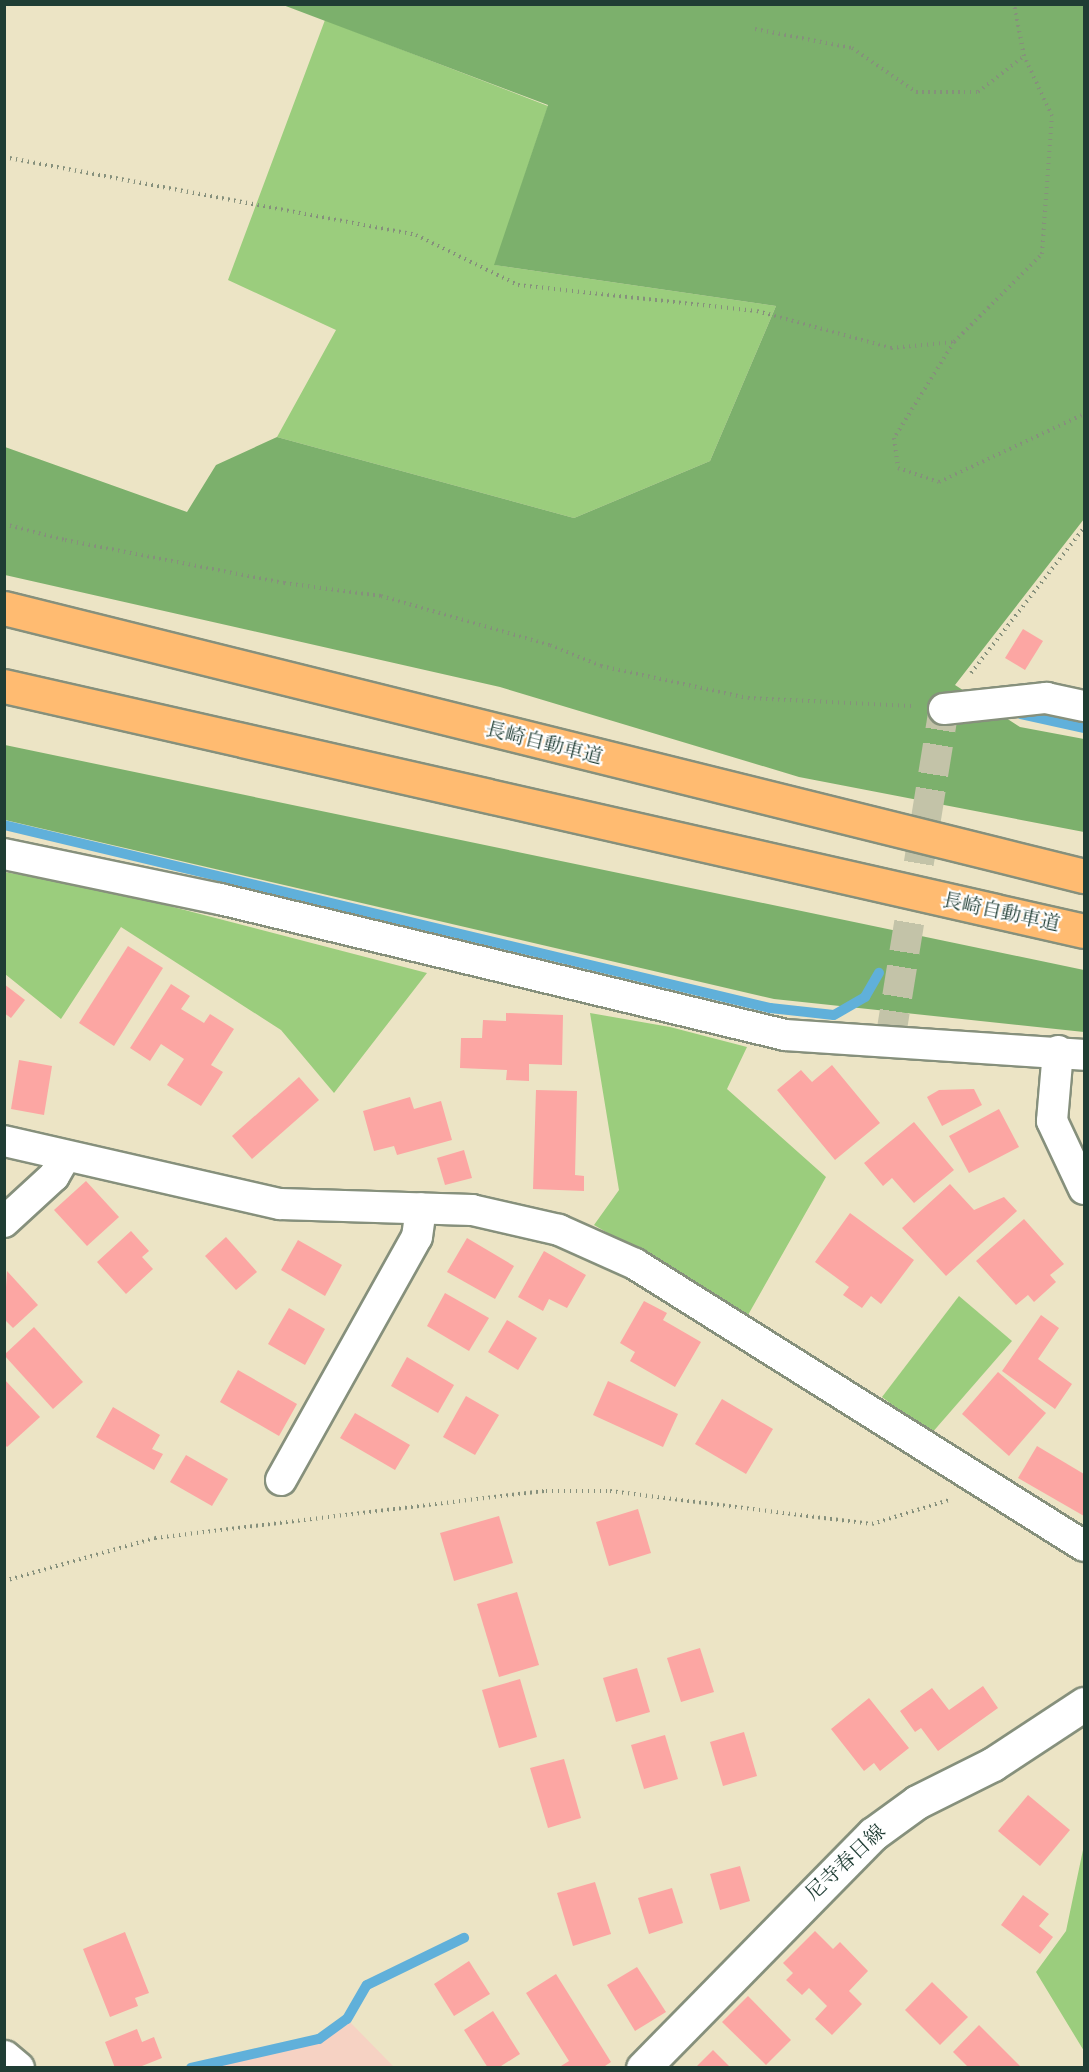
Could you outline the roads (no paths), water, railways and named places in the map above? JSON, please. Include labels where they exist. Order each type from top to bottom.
[{"type":"highway","name":"長崎自動車道","points":[[4,608],[1084,876]]},
{"type":"highway","name":"長崎自動車道","points":[[4,686],[1084,931]]},
{"type":"highway","points":[[4,697],[91,705]]},
{"type":"street","points":[[944,709],[1046,698],[1084,706]]},
{"type":"street","points":[[4,854],[220,899],[785,1035],[1071,1053],[1052,1121],[1084,1189]]},
{"type":"street","points":[[4,1141],[280,1204],[472,1209],[559,1230],[635,1264],[1084,1546]]},
{"type":"street","points":[[4,1222],[54,1176],[65,1156]]},
{"type":"street","points":[[281,1480],[417,1237],[421,1208]]},
{"type":"street","name":"尼寺春日線","points":[[643,2067],[873,1834],[916,1802],[993,1764],[1084,1704]]},
{"type":"street","points":[[4,2057],[17,2067]]},
{"type":"waterway","points":[[1021,714],[1084,728]]},
{"type":"waterway","points":[[4,825],[770,1008],[834,1015],[865,997],[879,973]]},
{"type":"waterway","points":[[191,2068],[319,2039],[347,2019],[367,1985],[464,1938]]},
{"type":"tunnel","points":[[890,1041],[944,709]]}]
